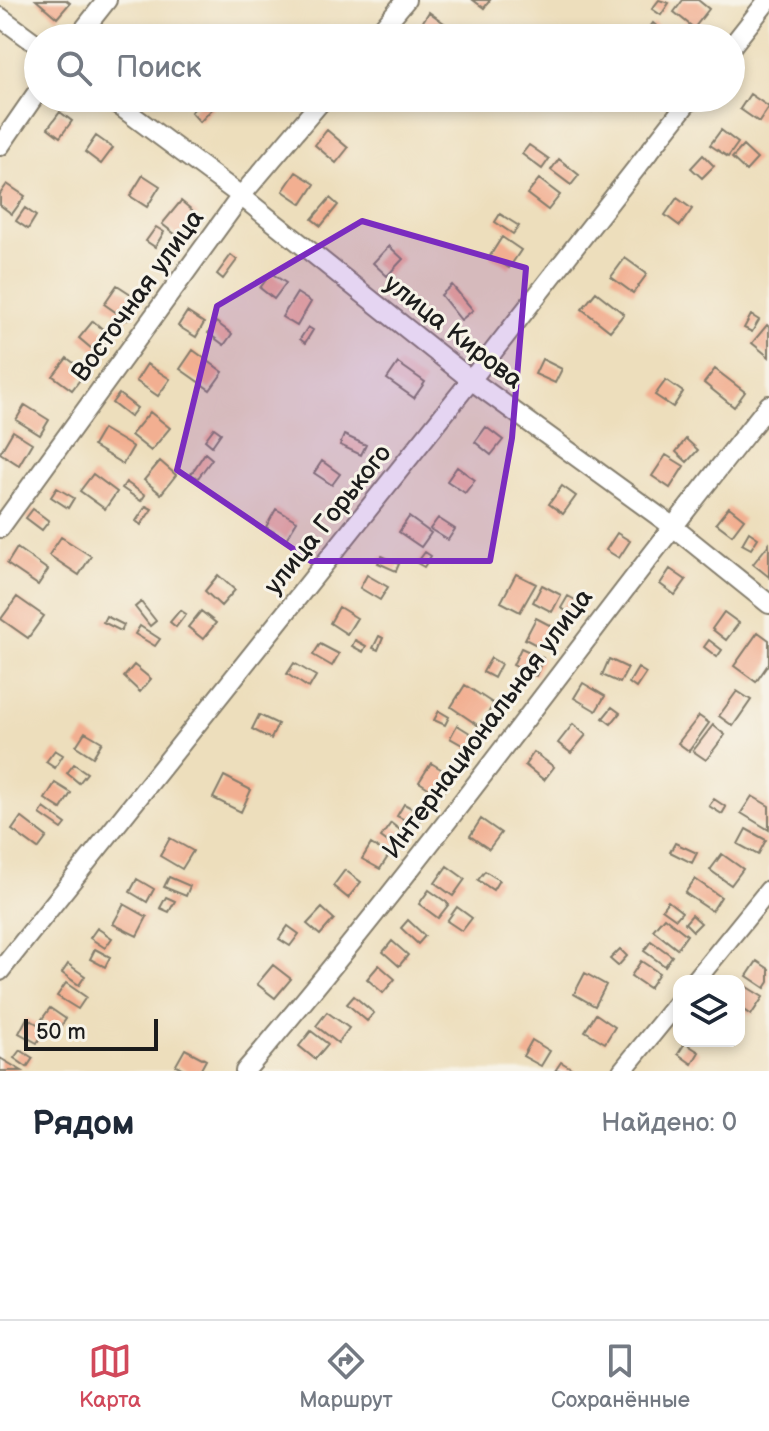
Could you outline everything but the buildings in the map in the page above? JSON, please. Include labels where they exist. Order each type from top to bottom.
[{"type":"street","points":[[88,24],[107,0]]},
{"type":"street","points":[[386,24],[406,0]]},
{"type":"street","points":[[745,29],[768,0]]},
{"type":"street","points":[[0,17],[24,35]]},
{"type":"street","points":[[0,146],[24,111]]},
{"type":"street","name":"улица Кирова","points":[[128,112],[241,196],[471,380],[672,526],[769,604]]},
{"type":"street","name":"Восточная улица","points":[[0,528],[241,196],[312,112]]},
{"type":"street","name":"улица Горького","points":[[0,971],[471,380],[680,112]]},
{"type":"street","name":"Интернациональная улица","points":[[245,1071],[329,973],[672,526],[769,405]]},
{"type":"street","points":[[700,975],[769,890]]},
{"type":"street","points":[[622,1071],[673,1008]]},
{"type":"highlighted area","points":[[362,221],[526,268],[512,438],[490,561],[311,561],[177,470],[217,306]]}]
